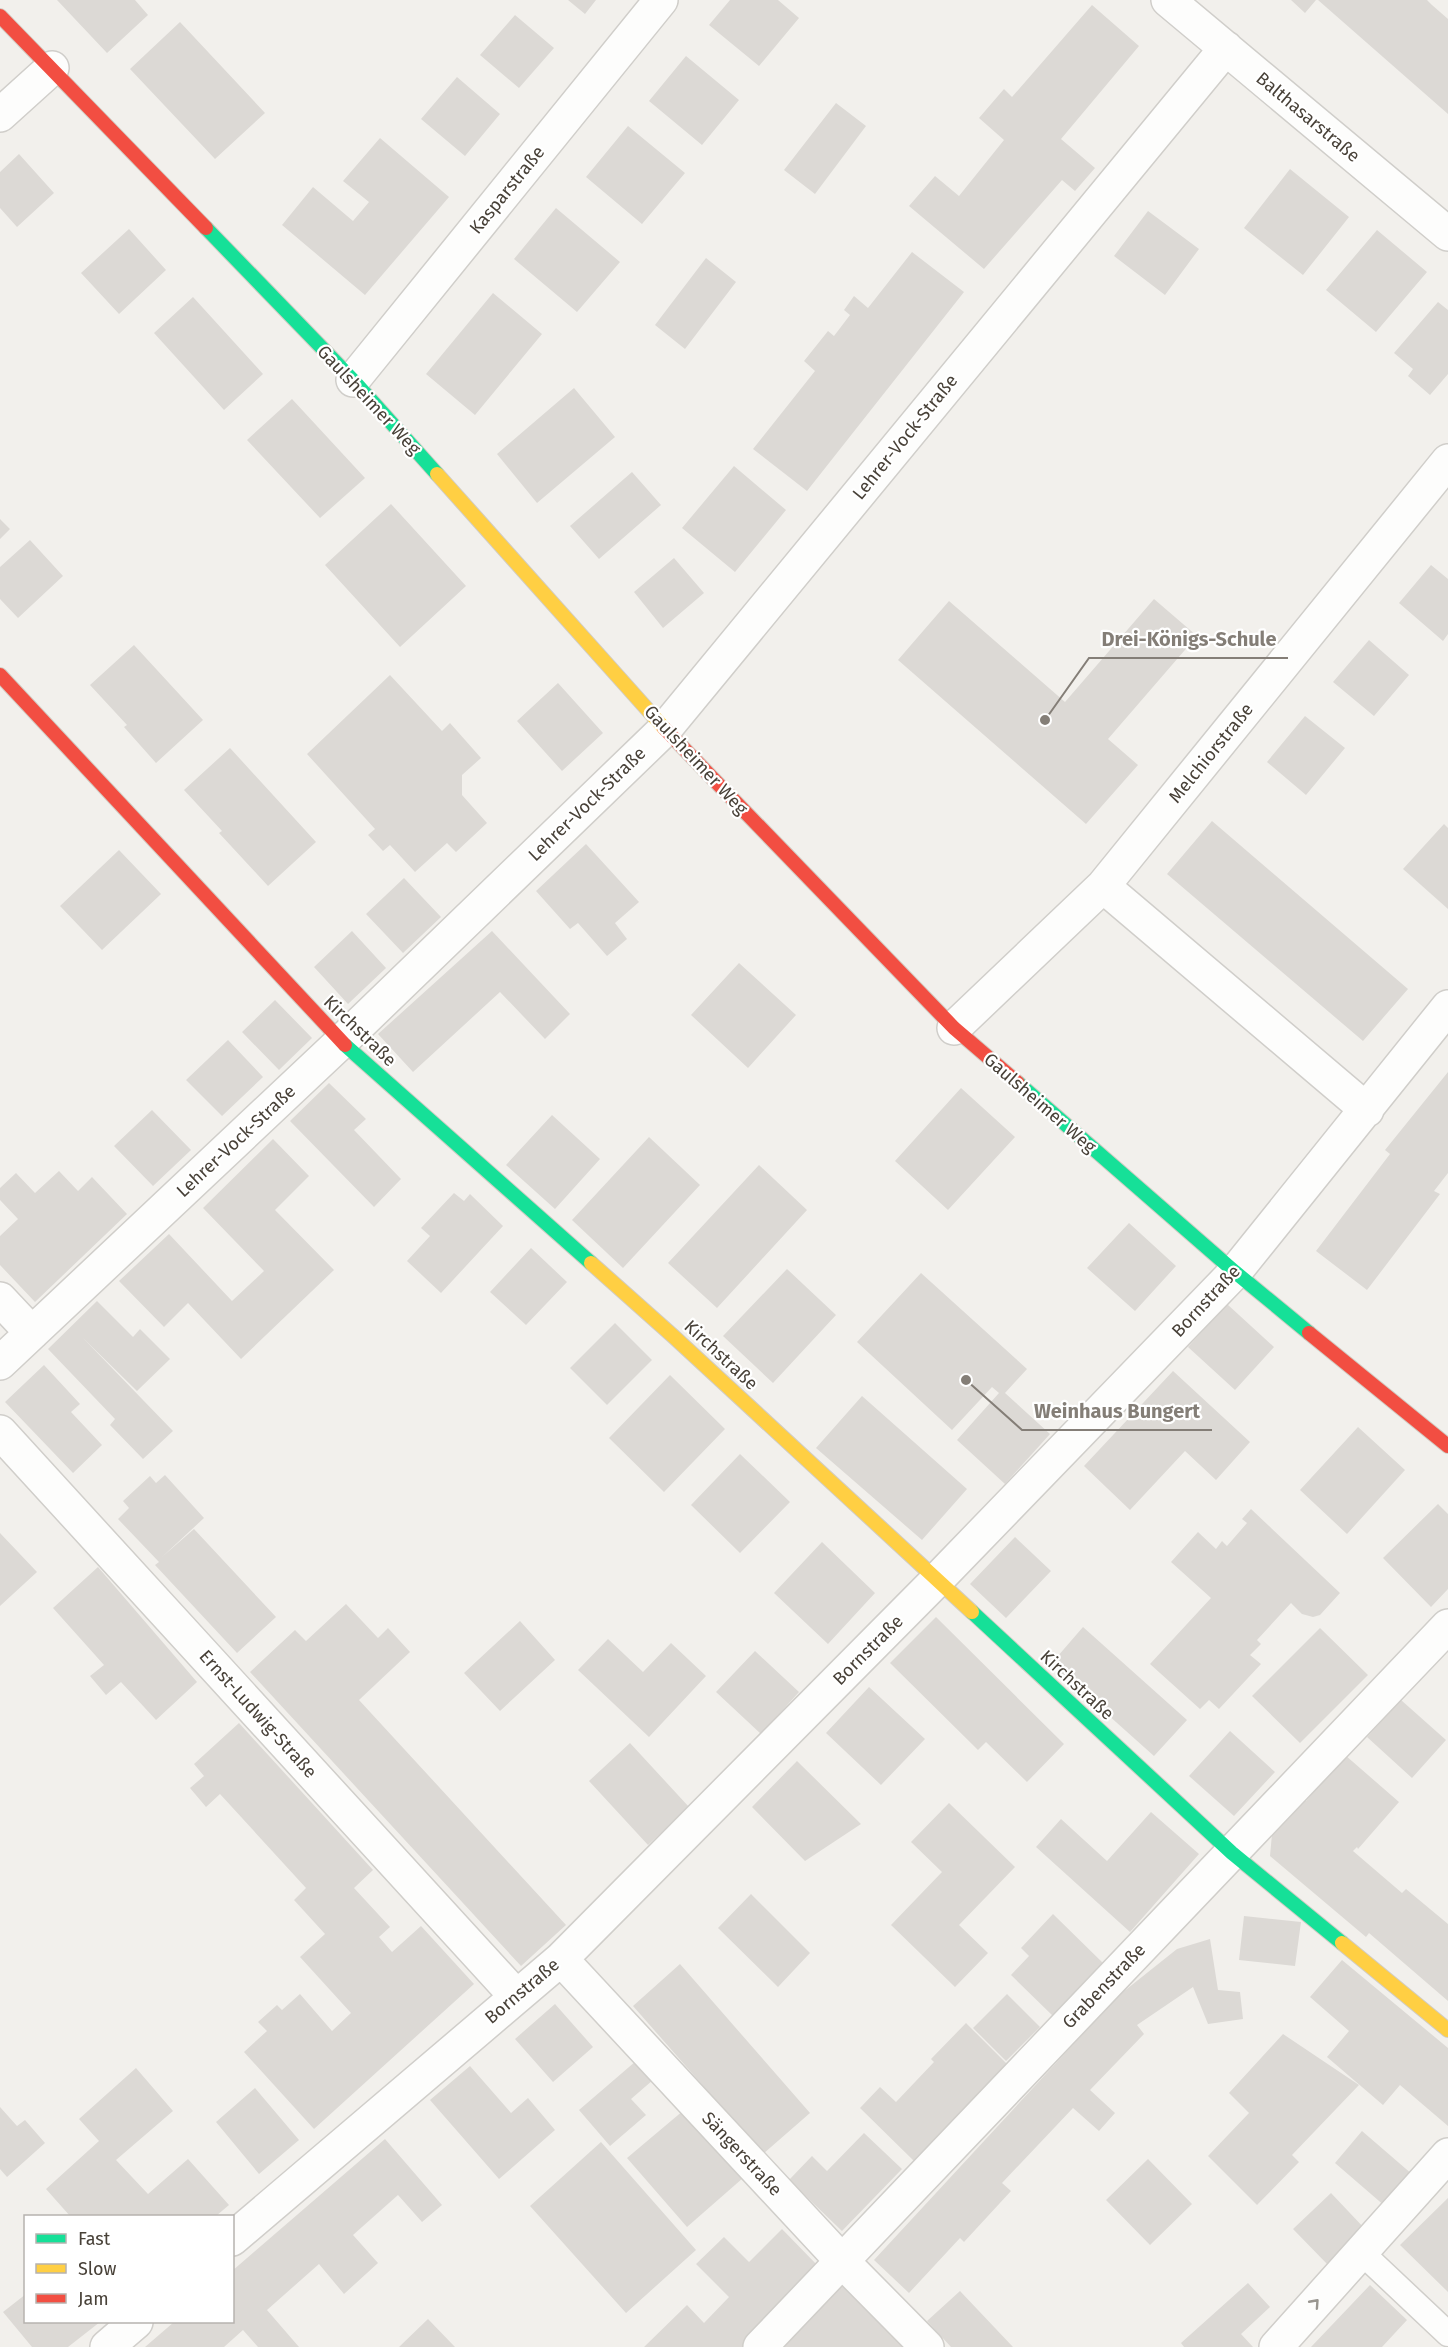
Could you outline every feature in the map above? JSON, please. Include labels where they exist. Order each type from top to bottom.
[{"type":"street","name":"Kasparstraße","points":[[353,380],[661,0]]},
{"type":"street","name":"Balthasarstraße","points":[[1168,0],[1448,234]]},
{"type":"street","name":"Gaulsheimer Weg","points":[[0,16],[353,380],[665,729],[954,1028],[1234,1272],[1448,1446]]},
{"type":"street","name":"Lehrer-Vock-Straße","points":[[0,1364],[341,1042],[665,729],[1226,48]]},
{"type":"street","points":[[0,115],[52,68]]},
{"type":"street","name":"Melchiorstraße","points":[[954,1028],[1103,886],[1448,461]]},
{"type":"street","name":"Kirchstraße","points":[[0,675],[341,1042],[673,1336],[1232,1853],[1448,2030]]},
{"type":"street","points":[[1103,886],[1367,1110]]},
{"type":"street","name":"Bornstraße","points":[[234,2237],[561,1959],[937,1580],[1234,1272],[1448,1007]]},
{"type":"street","points":[[0,1299],[32,1333]]},
{"type":"street","name":"Ernst-Ludwig-Straße","points":[[0,1432],[516,1996]]},
{"type":"street","name":"Grabenstraße","points":[[760,2347],[1448,1626]]},
{"type":"street","name":"Sängerstraße","points":[[561,1959],[841,2260],[927,2347]]},
{"type":"street","points":[[1276,2347],[1448,2155]]},
{"type":"street","points":[[106,2347],[135,2323]]},
{"type":"lane","points":[[1361,2252],[1448,2334]]},
{"type":"building","points":[[57,0],[135,0],[148,15],[107,53]]},
{"type":"building","points":[[568,0],[596,0],[585,14]]},
{"type":"building","points":[[730,0],[778,0],[799,18],[759,66],[709,25]]},
{"type":"building","points":[[1291,0],[1316,0],[1305,13]]},
{"type":"building","points":[[1318,0],[1427,0],[1448,19],[1448,114]]},
{"type":"building","points":[[1092,5],[1139,46],[1061,139],[1095,168],[1075,191],[1062,180],[984,269],[909,206],[935,176],[959,196],[1004,140],[979,118],[1004,89],[1012,97]]},
{"type":"building","points":[[515,15],[554,48],[519,88],[480,55]]},
{"type":"building","points":[[180,22],[265,113],[215,159],[130,69]]},
{"type":"building","points":[[686,56],[739,100],[702,145],[649,101]]},
{"type":"building","points":[[457,77],[500,114],[465,156],[421,119]]},
{"type":"building","points":[[836,103],[866,126],[815,194],[784,170]]},
{"type":"building","points":[[628,126],[685,173],[642,224],[586,177]]},
{"type":"building","points":[[380,138],[449,197],[365,295],[282,225],[313,187],[353,221],[369,202],[343,181]]},
{"type":"building","points":[[19,154],[54,193],[17,227],[0,208],[0,172]]},
{"type":"building","points":[[1290,169],[1349,217],[1303,275],[1244,228]]},
{"type":"building","points":[[556,208],[620,262],[577,312],[514,259]]},
{"type":"building","points":[[1148,211],[1199,249],[1165,295],[1114,256]]},
{"type":"building","points":[[129,229],[166,270],[119,314],[81,273]]},
{"type":"building","points":[[1377,230],[1427,272],[1376,332],[1326,290]]},
{"type":"building","points":[[912,252],[964,292],[807,491],[753,449],[815,371],[804,361],[828,331],[834,336],[850,315],[844,310],[854,296],[868,308]]},
{"type":"building","points":[[706,258],[736,282],[685,349],[655,325]]},
{"type":"building","points":[[493,293],[542,334],[475,415],[426,374]]},
{"type":"building","points":[[193,297],[263,374],[224,410],[154,333]]},
{"type":"building","points":[[1438,302],[1448,310],[1448,374],[1430,395],[1408,376],[1413,369],[1394,353]]},
{"type":"building","points":[[574,388],[615,437],[537,503],[497,454]]},
{"type":"building","points":[[292,399],[365,478],[320,518],[247,440]]},
{"type":"building","points":[[734,466],[786,510],[735,572],[682,528]]},
{"type":"building","points":[[632,472],[661,505],[599,559],[570,526]]},
{"type":"building","points":[[391,504],[466,586],[400,647],[325,565]]},
{"type":"building","points":[[0,519],[10,529],[0,539]]},
{"type":"building","points":[[30,540],[63,576],[18,618],[0,599],[0,567]]},
{"type":"building","points":[[674,558],[704,593],[663,628],[634,592]]},
{"type":"building","points":[[1431,565],[1448,579],[1448,634],[1443,641],[1399,603]]},
{"type":"building","points":[[1154,599],[1197,636],[1108,739],[1138,765],[1086,824],[898,660],[949,601],[1065,702]]},
{"type":"building","points":[[1369,640],[1409,675],[1374,716],[1333,682]]},
{"type":"building","points":[[134,645],[203,720],[156,763],[124,727],[127,725],[90,685]]},
{"type":"building","points":[[390,675],[442,731],[450,723],[481,758],[462,775],[462,795],[487,823],[456,852],[447,843],[415,872],[390,845],[383,851],[368,835],[375,829],[307,754]]},
{"type":"building","points":[[558,683],[603,733],[562,771],[517,721]]},
{"type":"building","points":[[1305,716],[1345,748],[1306,795],[1267,762]]},
{"type":"building","points":[[230,748],[316,842],[268,886],[219,833],[222,831],[184,790]]},
{"type":"building","points":[[1212,821],[1408,989],[1363,1041],[1167,874]]},
{"type":"building","points":[[1444,824],[1448,828],[1448,909],[1403,869]]},
{"type":"building","points":[[586,844],[639,902],[615,923],[627,939],[607,956],[578,923],[570,929],[536,891]]},
{"type":"building","points":[[119,850],[161,894],[102,950],[60,906]]},
{"type":"building","points":[[404,878],[441,917],[403,953],[366,914]]},
{"type":"building","points":[[352,931],[386,968],[348,1004],[314,967]]},
{"type":"building","points":[[492,931],[570,1014],[545,1039],[500,992],[413,1072],[378,1034]]},
{"type":"building","points":[[739,963],[796,1015],[748,1068],[691,1015]]},
{"type":"building","points":[[275,1000],[312,1038],[279,1070],[242,1032]]},
{"type":"building","points":[[228,1040],[263,1077],[222,1116],[186,1080]]},
{"type":"building","points":[[1448,1072],[1448,1173],[1434,1191],[1440,1194],[1367,1290],[1316,1251],[1390,1154],[1385,1150]]},
{"type":"building","points":[[329,1083],[366,1119],[354,1130],[401,1179],[374,1207],[290,1121]]},
{"type":"building","points":[[961,1088],[1015,1137],[948,1210],[895,1161]]},
{"type":"building","points":[[152,1110],[191,1150],[153,1186],[114,1146]]},
{"type":"building","points":[[552,1115],[600,1159],[555,1209],[506,1165]]},
{"type":"building","points":[[649,1137],[700,1185],[623,1268],[572,1220]]},
{"type":"building","points":[[273,1139],[309,1176],[275,1210],[334,1270],[241,1359],[188,1303],[164,1327],[119,1281],[169,1234],[232,1301],[264,1271],[203,1208]]},
{"type":"building","points":[[759,1165],[807,1210],[717,1308],[668,1263]]},
{"type":"building","points":[[59,1171],[78,1191],[92,1177],[127,1214],[35,1302],[0,1265],[0,1236],[18,1219],[0,1200],[0,1188],[16,1173],[35,1193]]},
{"type":"building","points":[[454,1193],[464,1201],[470,1194],[503,1226],[441,1293],[407,1261],[430,1236],[421,1228]]},
{"type":"building","points":[[1129,1223],[1176,1266],[1135,1311],[1087,1268]]},
{"type":"building","points":[[531,1248],[567,1282],[526,1325],[490,1292]]},
{"type":"building","points":[[787,1269],[836,1315],[773,1383],[723,1336]]},
{"type":"building","points":[[921,1273],[1027,1369],[1005,1393],[1050,1434],[1005,1484],[957,1440],[999,1393],[992,1387],[952,1430],[857,1342]]},
{"type":"building","points":[[97,1301],[133,1337],[140,1329],[170,1359],[137,1391],[83,1338],[173,1431],[143,1459],[110,1425],[115,1419],[48,1349]]},
{"type":"building","points":[[1227,1304],[1274,1347],[1235,1390],[1188,1347]]},
{"type":"building","points":[[615,1323],[652,1360],[607,1405],[570,1368]]},
{"type":"building","points":[[44,1365],[80,1404],[71,1412],[102,1445],[73,1473],[5,1402]]},
{"type":"building","points":[[1173,1371],[1250,1442],[1216,1480],[1185,1451],[1130,1510],[1084,1466]]},
{"type":"building","points":[[670,1375],[725,1429],[664,1492],[609,1438]]},
{"type":"building","points":[[862,1396],[967,1489],[922,1540],[816,1448]]},
{"type":"building","points":[[1358,1427],[1405,1470],[1347,1534],[1300,1490]]},
{"type":"building","points":[[740,1454],[790,1502],[740,1553],[691,1505]]},
{"type":"building","points":[[165,1475],[204,1518],[162,1557],[194,1529],[276,1617],[237,1653],[155,1565],[159,1562],[118,1519],[129,1508],[123,1501],[150,1476],[156,1483]]},
{"type":"building","points":[[1438,1504],[1448,1514],[1448,1589],[1431,1607],[1383,1558]]},
{"type":"building","points":[[1251,1509],[1340,1593],[1320,1615],[1313,1617],[1302,1614],[1291,1603],[1257,1640],[1261,1644],[1250,1655],[1261,1664],[1219,1709],[1209,1700],[1200,1709],[1150,1664],[1211,1598],[1171,1562],[1198,1532],[1216,1549],[1222,1541],[1227,1546],[1247,1523],[1242,1519]]},
{"type":"building","points":[[0,1533],[37,1572],[0,1606]]},
{"type":"building","points":[[1015,1537],[1051,1571],[1006,1618],[970,1584]]},
{"type":"building","points":[[822,1542],[875,1593],[828,1644],[774,1593]]},
{"type":"building","points":[[98,1567],[197,1682],[156,1720],[121,1682],[106,1695],[90,1676],[104,1665],[53,1608]]},
{"type":"building","points":[[346,1604],[378,1638],[388,1628],[410,1652],[359,1700],[566,1925],[521,1966],[250,1672],[295,1630],[306,1641]]},
{"type":"building","points":[[936,1617],[1064,1744],[1027,1782],[986,1742],[978,1750],[890,1663]]},
{"type":"building","points":[[520,1621],[555,1660],[500,1711],[464,1673]]},
{"type":"building","points":[[1083,1627],[1187,1720],[1154,1756],[1051,1664]]},
{"type":"building","points":[[1320,1628],[1368,1675],[1300,1743],[1252,1696]]},
{"type":"building","points":[[608,1639],[643,1672],[671,1643],[706,1676],[649,1737],[578,1670]]},
{"type":"building","points":[[755,1651],[799,1692],[761,1734],[716,1692]]},
{"type":"building","points":[[869,1687],[925,1739],[881,1785],[826,1733]]},
{"type":"building","points":[[1401,1700],[1446,1740],[1412,1778],[1367,1737]]},
{"type":"building","points":[[239,1723],[373,1870],[354,1888],[390,1927],[379,1937],[392,1952],[421,1926],[474,1984],[314,2129],[244,2052],[267,2031],[258,2022],[277,2005],[282,2010],[300,1994],[332,2031],[351,2013],[300,1957],[325,1934],[294,1900],[306,1888],[220,1794],[206,1807],[190,1788],[204,1776],[194,1764]]},
{"type":"building","points":[[1230,1731],[1275,1772],[1234,1816],[1189,1776]]},
{"type":"building","points":[[630,1743],[689,1807],[648,1845],[589,1781]]},
{"type":"building","points":[[1345,1755],[1399,1802],[1358,1849],[1357,1847],[1353,1851],[1402,1893],[1406,1889],[1448,1924],[1448,2001],[1369,1933],[1366,1937],[1270,1856],[1272,1834],[1302,1799],[1306,1801]]},
{"type":"building","points":[[797,1761],[861,1824],[805,1861],[752,1807]]},
{"type":"building","points":[[949,1803],[1015,1867],[959,1925],[988,1953],[955,1987],[891,1925],[942,1872],[911,1842]]},
{"type":"building","points":[[1151,1812],[1199,1854],[1130,1932],[1036,1847],[1061,1819],[1107,1861]]},
{"type":"building","points":[[751,1894],[810,1953],[778,1987],[718,1928]]},
{"type":"building","points":[[1053,1914],[1104,1964],[1054,2017],[1011,1975],[1029,1956],[1021,1948]]},
{"type":"building","points":[[1244,1916],[1301,1922],[1295,1966],[1239,1960]]},
{"type":"building","points":[[1210,1939],[1218,1990],[1240,1992],[1243,2019],[1208,2024],[1193,1987],[1137,2025],[1144,2034],[1090,2090],[1115,2113],[1099,2131],[1073,2108],[1002,2183],[1011,2191],[964,2242],[960,2238],[909,2293],[874,2260],[1118,1996],[1177,1949]]},
{"type":"building","points":[[1342,1960],[1448,2048],[1448,2126],[1400,2085],[1383,2105],[1327,2057],[1349,2031],[1310,1997]]},
{"type":"building","points":[[680,1964],[810,2113],[763,2154],[633,2006]]},
{"type":"building","points":[[1007,1994],[1040,2027],[1006,2061],[973,2028]]},
{"type":"building","points":[[555,2004],[593,2047],[553,2082],[515,2039]]},
{"type":"building","points":[[966,2023],[1008,2065],[915,2162],[860,2108],[880,2087],[896,2102],[934,2062],[931,2059]]},
{"type":"building","points":[[1283,2034],[1359,2085],[1292,2155],[1299,2162],[1257,2205],[1208,2156],[1249,2113],[1229,2093]]},
{"type":"building","points":[[636,2061],[653,2080],[631,2099],[646,2115],[610,2146],[579,2110]]},
{"type":"building","points":[[470,2066],[511,2113],[528,2098],[555,2130],[499,2179],[430,2100]]},
{"type":"building","points":[[136,2068],[173,2111],[116,2160],[148,2194],[188,2159],[229,2205],[217,2215],[69,2215],[46,2189],[99,2141],[79,2119]]},
{"type":"building","points":[[255,2088],[299,2140],[259,2174],[216,2122]]},
{"type":"building","points":[[0,2107],[17,2126],[25,2120],[45,2143],[7,2177],[0,2169]]},
{"type":"building","points":[[684,2110],[743,2178],[687,2227],[627,2158]]},
{"type":"building","points":[[1362,2131],[1413,2175],[1386,2207],[1335,2163]]},
{"type":"building","points":[[864,2133],[902,2169],[842,2231],[789,2180],[812,2156],[827,2171]]},
{"type":"building","points":[[385,2139],[442,2205],[422,2222],[398,2195],[353,2235],[378,2263],[344,2294],[319,2264],[267,2310],[299,2347],[258,2347],[243,2330],[224,2347],[145,2347],[173,2323],[234,2323],[234,2269]]},
{"type":"building","points":[[601,2142],[696,2250],[626,2313],[530,2206]]},
{"type":"building","points":[[1148,2159],[1192,2204],[1150,2245],[1106,2200]]},
{"type":"building","points":[[1331,2193],[1366,2230],[1328,2265],[1293,2229]]},
{"type":"building","points":[[1448,2198],[1448,2292],[1400,2245]]},
{"type":"building","points":[[782,2229],[818,2266],[775,2316],[744,2347],[644,2347],[687,2305],[704,2323],[729,2297],[696,2264],[724,2237],[749,2262]]},
{"type":"building","points":[[842,2283],[903,2347],[775,2347]]},
{"type":"building","points":[[1248,2283],[1270,2307],[1241,2334],[1253,2347],[1184,2347],[1181,2343]]},
{"type":"building","points":[[1370,2285],[1407,2320],[1382,2347],[1311,2347]]},
{"type":"building","points":[[960,2291],[1013,2347],[951,2347],[927,2321]]},
{"type":"building","points":[[24,2296],[24,2323],[99,2323],[68,2347],[32,2347],[3,2312]]},
{"type":"building","points":[[428,2319],[455,2347],[399,2347]]},
{"type":"traffic: fast","points":[[206,228],[353,380],[437,474]]},
{"type":"traffic: fast","points":[[345,1045],[591,1263]]},
{"type":"traffic: fast","points":[[1018,1083],[1235,1272],[1309,1333]]},
{"type":"traffic: fast","points":[[972,1612],[1232,1853],[1342,1943]]},
{"type":"traffic: slow","points":[[437,474],[664,728]]},
{"type":"traffic: slow","points":[[591,1263],[972,1612]]},
{"type":"traffic: slow","points":[[1342,1943],[1448,2030]]},
{"type":"traffic: jam","points":[[0,16],[206,228]]},
{"type":"traffic: jam","points":[[0,675],[345,1045]]},
{"type":"traffic: jam","points":[[664,728],[954,1028],[1018,1083]]},
{"type":"traffic: jam","points":[[1309,1333],[1448,1446]]},
{"type":"place","name":"Drei-Königs-Schule","points":[[1045,720]]},
{"type":"place","name":"Weinhaus Bungert","points":[[966,1380]]}]
